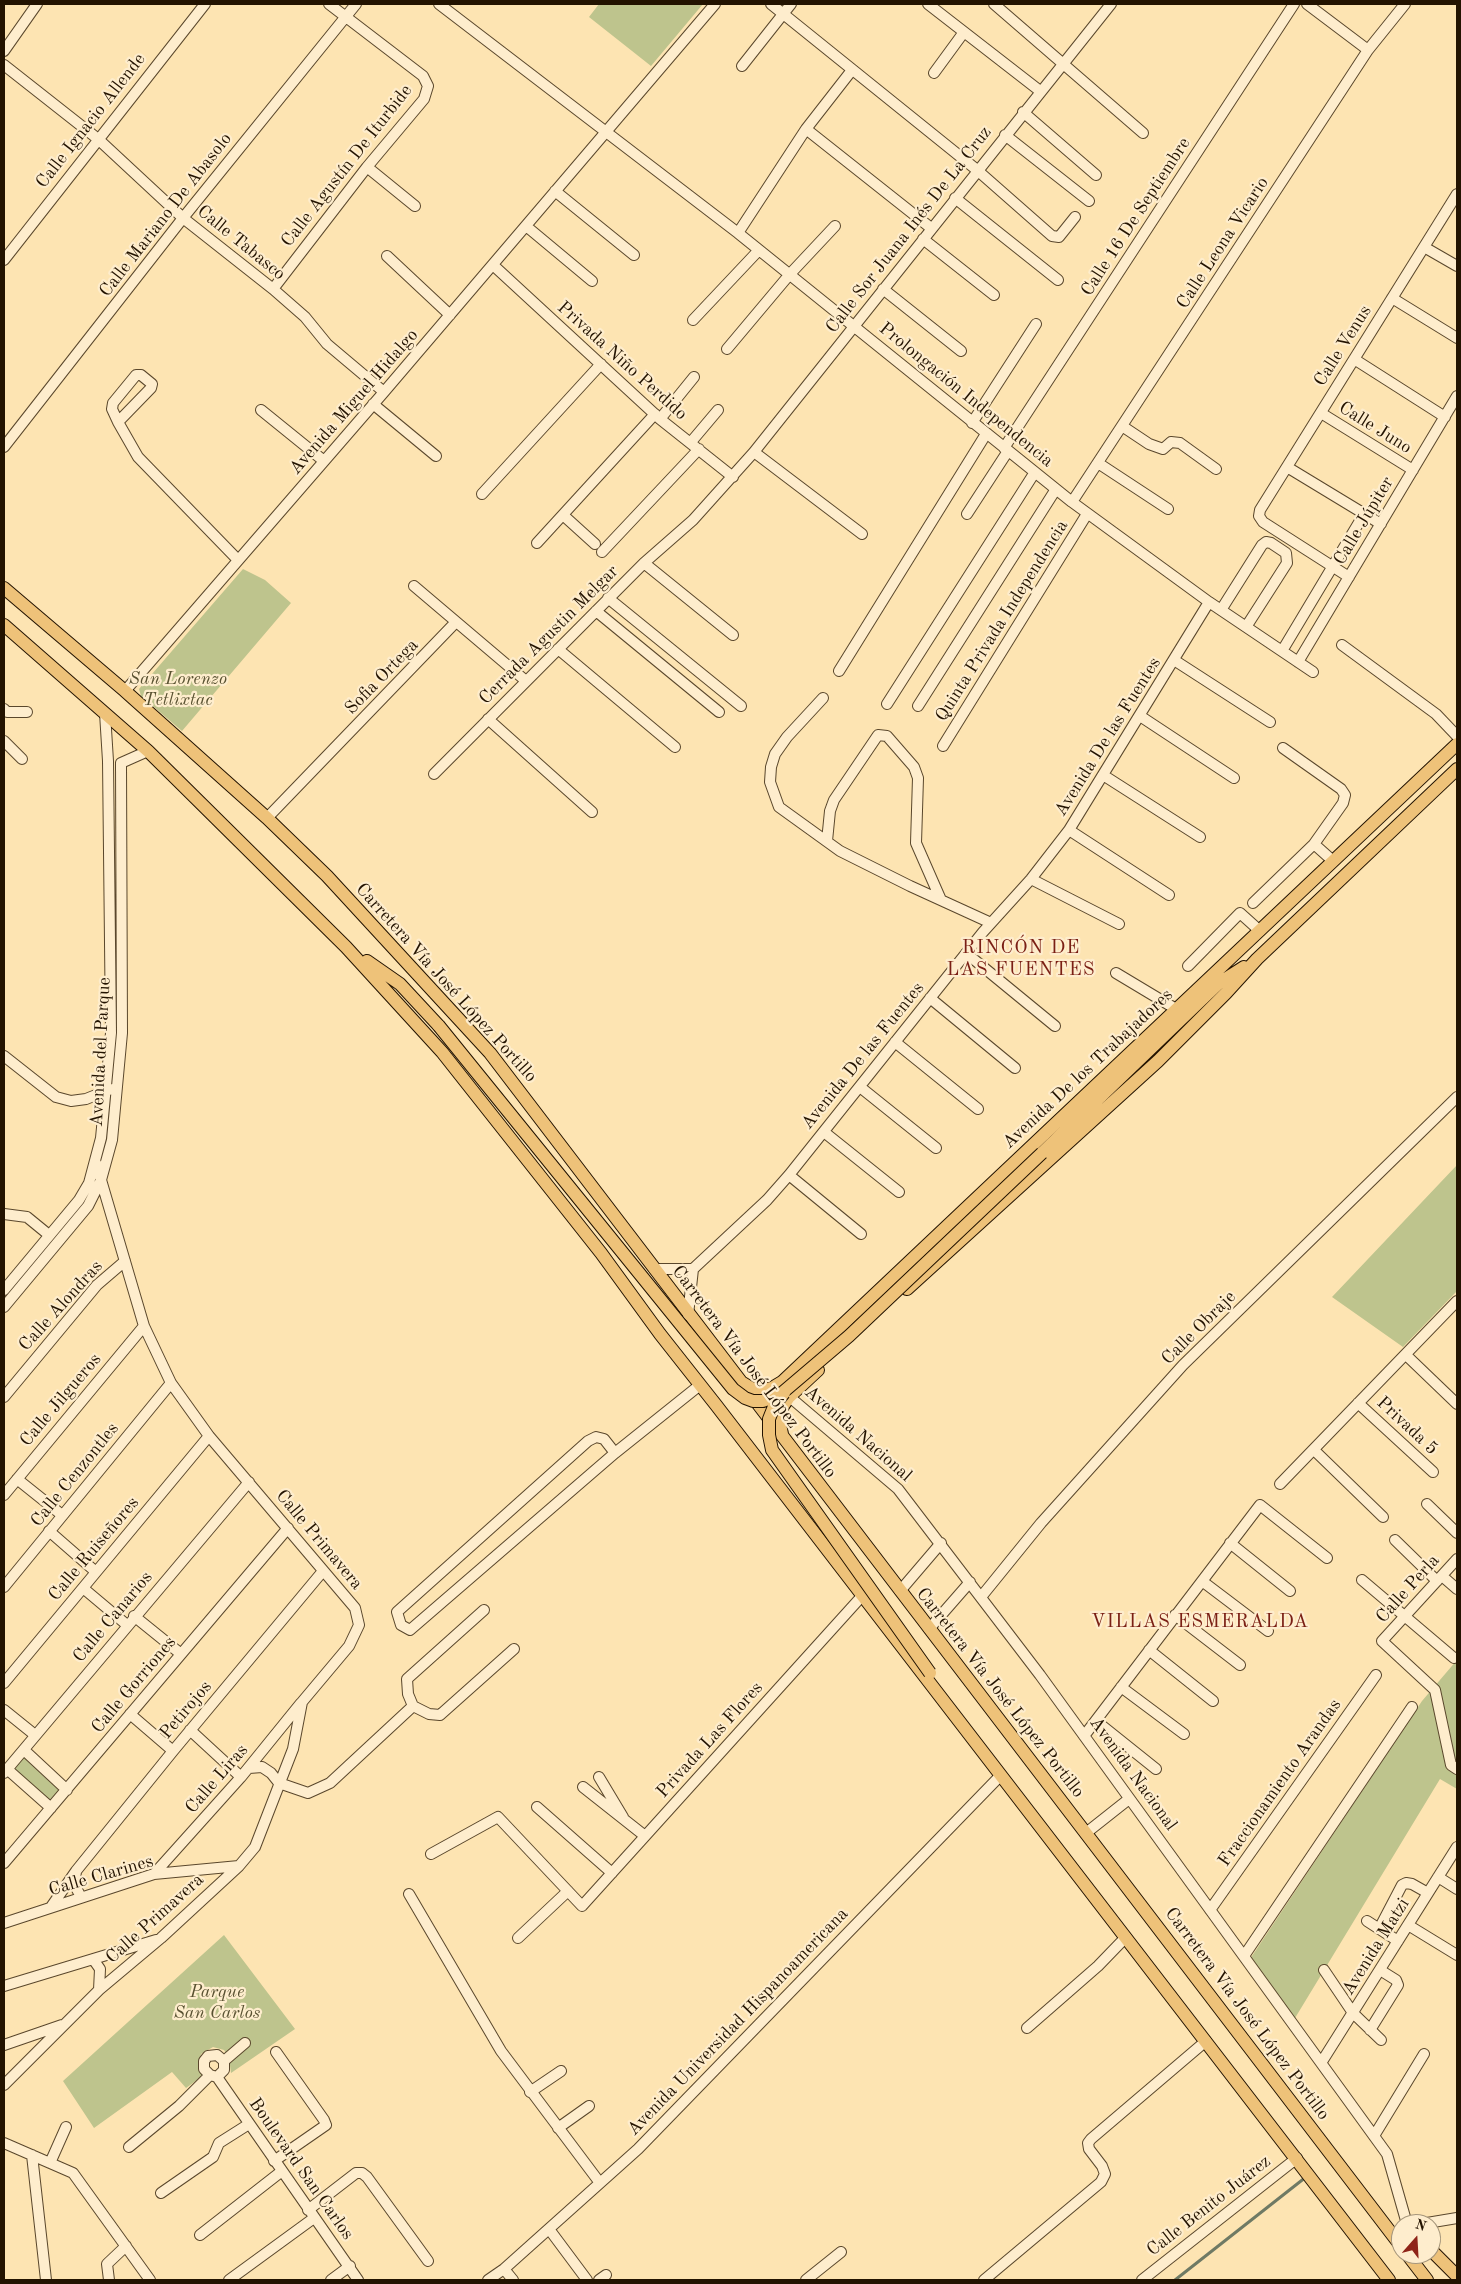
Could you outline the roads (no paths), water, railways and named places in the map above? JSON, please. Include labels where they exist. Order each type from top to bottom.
[{"type":"main road","name":"Carretera Vía José López Portillo","points":[[4,588],[125,691],[266,818],[327,876],[490,1054],[1391,2232]]},
{"type":"main road","points":[[4,625],[148,750],[346,947],[442,1052],[490,1110],[535,1171],[601,1253],[660,1334],[1297,2158],[1389,2280]]},
{"type":"main road","name":"Avenida De los Trabajadores","points":[[776,1385],[1457,744]]},
{"type":"main road","points":[[785,1441],[779,1420],[781,1409],[789,1397],[1158,1061],[1257,959],[1457,769]]},
{"type":"main road","points":[[346,947],[400,984],[439,1026],[733,1389],[745,1398],[763,1401],[782,1393],[849,1336],[1219,983],[1257,959]]},
{"type":"main road","points":[[978,1745],[930,1673],[780,1464],[772,1450],[768,1435],[770,1419],[775,1404],[787,1390],[996,1188],[1043,1135]]},
{"type":"main road","points":[[734,1375],[751,1388],[762,1390],[776,1385]]},
{"type":"main road","points":[[1441,2260],[1457,2276]]},
{"type":"main road","points":[[1415,2264],[1427,2280]]},
{"type":"street","points":[[4,51],[38,4]]},
{"type":"street","name":"Calle Ignacio Allende","points":[[4,260],[205,4]]},
{"type":"street","points":[[328,4],[345,18]]},
{"type":"street","name":"Calle Mariano De Abasolo","points":[[4,447],[183,218],[356,4]]},
{"type":"street","name":"Prolongación Independencia","points":[[439,4],[738,233],[1087,514],[1209,602],[1313,672]]},
{"type":"street","name":"Avenida Miguel Hidalgo","points":[[125,691],[374,404],[715,4]]},
{"type":"street","points":[[771,4],[977,170],[1052,236],[1059,237],[1075,217]]},
{"type":"street","points":[[742,66],[791,4]]},
{"type":"street","points":[[928,4],[1040,91]]},
{"type":"street","points":[[994,4],[1143,133]]},
{"type":"street","name":"Calle Sor Juana Inés De La Cruz","points":[[733,476],[1111,4]]},
{"type":"street","name":"Calle 16 De Septiembre","points":[[967,514],[1006,450],[1294,4]]},
{"type":"street","points":[[1307,4],[1368,50]]},
{"type":"street","name":"Calle Leona Vicario","points":[[1072,502],[1368,50],[1405,4]]},
{"type":"street","name":"Calle Agustín De Iturbide","points":[[273,289],[367,166],[424,98],[428,86],[423,76],[345,18]]},
{"type":"street","points":[[934,73],[964,32]]},
{"type":"street","name":"Calle Tabasco","points":[[4,65],[98,139],[183,218],[273,289],[305,317],[326,344],[384,392]]},
{"type":"street","points":[[738,233],[806,129],[852,70]]},
{"type":"street","points":[[1023,112],[1096,175]]},
{"type":"street","points":[[806,129],[932,228]]},
{"type":"street","points":[[1005,134],[1089,201]]},
{"type":"street","points":[[367,166],[415,206]]},
{"type":"street","points":[[555,191],[634,255]]},
{"type":"street","name":"Calle Venus","points":[[1332,566],[1263,522],[1259,516],[1260,510],[1457,194]]},
{"type":"street","points":[[955,198],[1058,280]]},
{"type":"street","points":[[526,226],[592,281]]},
{"type":"street","points":[[727,350],[790,274],[835,226]]},
{"type":"street","points":[[923,239],[994,295]]},
{"type":"street","points":[[1424,247],[1457,266]]},
{"type":"street","points":[[693,320],[759,250]]},
{"type":"street","points":[[387,256],[450,315]]},
{"type":"street","name":"Privada Niño Perdido","points":[[493,265],[658,416],[733,476]]},
{"type":"street","points":[[883,289],[961,351]]},
{"type":"street","points":[[1392,298],[1457,338]]},
{"type":"street","points":[[972,423],[1036,324]]},
{"type":"street","points":[[1354,359],[1445,417]]},
{"type":"street","points":[[482,494],[601,364]]},
{"type":"street","points":[[118,422],[151,388],[152,384],[141,375],[136,375],[113,404],[112,409],[118,422],[138,457],[238,560]]},
{"type":"street","points":[[537,543],[694,377]]},
{"type":"street","name":"Calle Júpiter","points":[[1298,662],[1457,396]]},
{"type":"street","points":[[374,404],[436,456]]},
{"type":"street","points":[[261,410],[324,461]]},
{"type":"street","points":[[563,515],[598,548],[695,445],[718,410]]},
{"type":"street","name":"Calle Juno","points":[[1321,413],[1413,470]]},
{"type":"street","points":[[1122,426],[1149,444],[1163,448],[1171,442],[1180,443],[1216,469]]},
{"type":"street","points":[[839,671],[986,434]]},
{"type":"street","points":[[754,452],[862,534]]},
{"type":"street","points":[[1098,463],[1168,509]]},
{"type":"street","points":[[1287,467],[1380,524]]},
{"type":"street","points":[[887,704],[1035,472]]},
{"type":"street","name":"Cerrada Agustin Melgar","points":[[592,812],[488,719],[644,563],[693,520],[733,476]]},
{"type":"street","points":[[918,706],[1056,490]]},
{"type":"street","name":"Quinta Privada Independencia","points":[[943,746],[1087,514]]},
{"type":"street","points":[[1282,651],[1364,514]]},
{"type":"street","points":[[1221,610],[1262,545],[1266,542],[1271,543],[1286,553],[1287,563],[1246,627]]},
{"type":"street","points":[[644,563],[733,635]]},
{"type":"street","points":[[1332,566],[1349,577]]},
{"type":"street","points":[[414,586],[526,681]]},
{"type":"street","points":[[608,598],[741,706]]},
{"type":"street","name":"Avenida De las Fuentes","points":[[693,1269],[767,1200],[789,1175],[966,953],[1031,878],[1069,830],[1209,602]]},
{"type":"street","points":[[596,611],[719,712]]},
{"type":"street","name":"Sofia Ortega","points":[[266,818],[456,623]]},
{"type":"street","points":[[1342,645],[1436,714],[1457,736]]},
{"type":"street","points":[[558,649],[674,747]]},
{"type":"street","points":[[1174,660],[1270,722]]},
{"type":"street","points":[[823,698],[787,737],[775,754],[771,767],[770,782],[780,807],[849,855],[991,923]]},
{"type":"street","points":[[5,712],[27,712]]},
{"type":"street","name":"Avenida del Parque","points":[[4,1290],[79,1200],[89,1183],[96,1163],[101,1138],[111,1033],[108,771],[105,713]]},
{"type":"street","points":[[1140,716],[1234,778]]},
{"type":"street","points":[[434,774],[488,719]]},
{"type":"street","points":[[827,841],[830,811],[834,800],[878,735],[887,736],[914,767],[918,778],[916,843],[940,900]]},
{"type":"street","points":[[4,741],[22,759]]},
{"type":"street","points":[[1254,903],[1314,844],[1343,803],[1345,795],[1341,789],[1283,748]]},
{"type":"street","name":"Avenida del Parque","points":[[4,1307],[88,1206],[101,1180],[112,1140],[122,1033],[120,763],[148,750]]},
{"type":"street","points":[[1103,775],[1200,837]]},
{"type":"street","points":[[1069,830],[1168,895]]},
{"type":"street","points":[[1314,844],[1333,861]]},
{"type":"street","points":[[1031,878],[1119,924]]},
{"type":"street","points":[[1188,966],[1240,912],[1260,931]]},
{"type":"street","points":[[966,953],[1055,1026]]},
{"type":"street","points":[[1116,973],[1176,1009]]},
{"type":"street","points":[[930,998],[1015,1068]]},
{"type":"street","points":[[895,1042],[978,1109]]},
{"type":"street","points":[[4,1056],[56,1097],[71,1101],[117,1088]]},
{"type":"street","points":[[860,1087],[936,1148]]},
{"type":"street","name":"Calle Obraje","points":[[980,1597],[1041,1523],[1183,1365],[1457,1098]]},
{"type":"street","points":[[824,1132],[898,1192]]},
{"type":"street","name":"Calle Primavera","points":[[4,2085],[99,1990],[161,1938],[239,1866],[255,1847],[293,1749],[302,1702],[349,1646],[359,1625],[355,1608],[209,1436],[171,1383],[144,1326],[96,1163]]},
{"type":"street","points":[[789,1175],[861,1234]]},
{"type":"street","points":[[4,1214],[27,1217],[50,1235]]},
{"type":"street","name":"Calle Alondras","points":[[4,1397],[97,1285],[125,1260]]},
{"type":"street","points":[[654,1269],[693,1269],[688,1315]]},
{"type":"street","points":[[1280,1484],[1457,1301]]},
{"type":"street","points":[[1449,1310],[1457,1318]]},
{"type":"street","name":"Calle Jilgueros","points":[[5,1492],[144,1326]]},
{"type":"street","points":[[1406,1355],[1457,1404]]},
{"type":"street","name":"Calle Cenzontles","points":[[4,1587],[171,1383]]},
{"type":"street","points":[[615,1453],[604,1439],[596,1437],[588,1441],[397,1612],[401,1625],[410,1630],[615,1453],[700,1385]]},
{"type":"street","name":"Avenida Nacional","points":[[776,1385],[898,1489],[941,1543],[1084,1736],[1387,2154],[1404,2214]]},
{"type":"street","name":"Privada 5","points":[[1358,1404],[1433,1472]]},
{"type":"street","name":"Calle Ruiseñores","points":[[4,1683],[209,1436]]},
{"type":"street","points":[[1314,1450],[1383,1517]]},
{"type":"street","points":[[17,1479],[62,1515]]},
{"type":"street","name":"Calle Canarios","points":[[6,1771],[248,1482]]},
{"type":"street","points":[[1427,1504],[1457,1532]]},
{"type":"street","points":[[1084,1736],[1260,1505],[1327,1558]]},
{"type":"street","name":"Calle Gorriones","points":[[4,1863],[288,1528]]},
{"type":"street","points":[[49,1532],[96,1572]]},
{"type":"street","points":[[1395,1540],[1440,1578],[1457,1589]]},
{"type":"street","points":[[900,1591],[941,1543]]},
{"type":"street","points":[[1230,1543],[1290,1591]]},
{"type":"street","name":"Calle Perla","points":[[1457,1559],[1382,1641],[1435,1690],[1451,1765],[1457,1769]]},
{"type":"street","name":"Petirojos","points":[[51,1907],[76,1871],[190,1730],[323,1571]]},
{"type":"street","points":[[1202,1580],[1268,1631]]},
{"type":"street","points":[[1362,1580],[1454,1658]]},
{"type":"street","points":[[929,1629],[970,1582]]},
{"type":"street","points":[[83,1588],[127,1625]]},
{"type":"street","name":"Privada Las Flores","points":[[568,1891],[582,1906],[862,1596]]},
{"type":"street","points":[[484,1610],[407,1679],[408,1694],[413,1706],[429,1714],[440,1715],[514,1649]]},
{"type":"street","points":[[1176,1615],[1240,1664]]},
{"type":"street","points":[[134,1616],[181,1654]]},
{"type":"street","points":[[1149,1650],[1213,1701]]},
{"type":"street","name":"Fraccionamiento Arandas","points":[[1210,1910],[1376,1675]]},
{"type":"street","points":[[1121,1687],[1184,1734]]},
{"type":"street","name":"Calle Liras","points":[[154,1874],[249,1768],[302,1702]]},
{"type":"street","points":[[249,1768],[262,1766],[279,1783],[308,1793],[330,1783],[413,1706]]},
{"type":"street","points":[[1244,1956],[1412,1707]]},
{"type":"street","points":[[4,1710],[35,1736]]},
{"type":"street","points":[[130,1714],[173,1751]]},
{"type":"street","points":[[1096,1721],[1156,1769]]},
{"type":"street","points":[[190,1730],[241,1777]]},
{"type":"street","points":[[24,1750],[67,1790]]},
{"type":"street","points":[[6,1771],[51,1808]]},
{"type":"street","name":"Avenida Universidad Hispanoamericana","points":[[488,2280],[549,2229],[638,2149],[1001,1775]]},
{"type":"street","points":[[599,1777],[623,1816],[646,1836]]},
{"type":"street","points":[[583,1787],[615,1814],[623,1816]]},
{"type":"street","points":[[1086,1833],[1129,1799]]},
{"type":"street","points":[[537,1807],[612,1873]]},
{"type":"street","points":[[431,1854],[498,1817],[568,1891],[518,1938]]},
{"type":"street","name":"Avenida Matzi","points":[[1321,2063],[1457,1847]]},
{"type":"street","points":[[175,1872],[176,1851]]},
{"type":"street","name":"Calle Clarines","points":[[4,1923],[154,1874],[239,1866]]},
{"type":"street","points":[[76,1871],[74,1884],[81,1897]]},
{"type":"street","points":[[1438,1877],[1457,1889]]},
{"type":"street","points":[[1379,1929],[1402,1885],[1406,1883],[1412,1884],[1428,1893]]},
{"type":"street","points":[[408,1894],[501,2051],[600,2183]]},
{"type":"street","points":[[1367,1921],[1398,1941]]},
{"type":"street","points":[[1408,1925],[1457,1955]]},
{"type":"street","points":[[1027,2028],[1098,1966],[1126,1937]]},
{"type":"street","points":[[4,1986],[161,1938]]},
{"type":"street","points":[[93,1959],[100,1969],[99,1990]]},
{"type":"street","points":[[1324,1970],[1353,2013],[1381,2040]]},
{"type":"street","points":[[1370,2030],[1398,1985],[1396,1980],[1380,1970]]},
{"type":"street","points":[[4,2045],[66,2024]]},
{"type":"street","points":[[984,2280],[1101,2182],[1105,2174],[1102,2166],[1089,2149],[1088,2144],[1091,2139],[1206,2041]]},
{"type":"street","points":[[224,2060],[245,2043]]},
{"type":"street","points":[[274,2161],[326,2125],[276,2052]]},
{"type":"street","points":[[1374,2136],[1424,2054]]},
{"type":"street","points":[[213,2076],[204,2069],[204,2061],[208,2056],[217,2055],[224,2060]]},
{"type":"street","points":[[129,2147],[213,2076],[224,2070],[224,2060]]},
{"type":"street","points":[[530,2092],[561,2071]]},
{"type":"street","name":"Boulevard San Carlos","points":[[213,2076],[350,2266],[358,2280]]},
{"type":"street","points":[[558,2128],[588,2106]]},
{"type":"street","points":[[161,2193],[213,2157],[219,2143],[249,2124]]},
{"type":"street","points":[[50,2163],[66,2127]]},
{"type":"street","points":[[4,2143],[73,2173],[150,2280]]},
{"type":"street","points":[[32,2155],[46,2280]]},
{"type":"street","name":"Calle Benito Juárez","points":[[1142,2280],[1297,2158]]},
{"type":"street","points":[[200,2235],[282,2171]]},
{"type":"street","points":[[229,2280],[311,2214],[356,2173],[362,2172],[428,2261]]},
{"type":"street","points":[[1441,2221],[1457,2218]]},
{"type":"street","points":[[549,2229],[587,2280]]},
{"type":"street","points":[[109,2280],[107,2264],[126,2246]]},
{"type":"street","points":[[806,2280],[841,2252]]},
{"type":"street","points":[[331,2280],[350,2266]]},
{"type":"street","points":[[504,2268],[513,2280]]},
{"type":"waterway","points":[[1175,2280],[1306,2177]]},
{"type":"district","name":"RINCÓN DE LAS FUENTES","points":[[1021,959]]},
{"type":"district","name":"VILLAS ESMERALDA","points":[[1200,1622]]},
{"type":"park label","name":"San Lorenzo Tetlixtac","points":[[178,690]]},
{"type":"park label","name":"Parque San Carlos","points":[[217,2002]]}]
